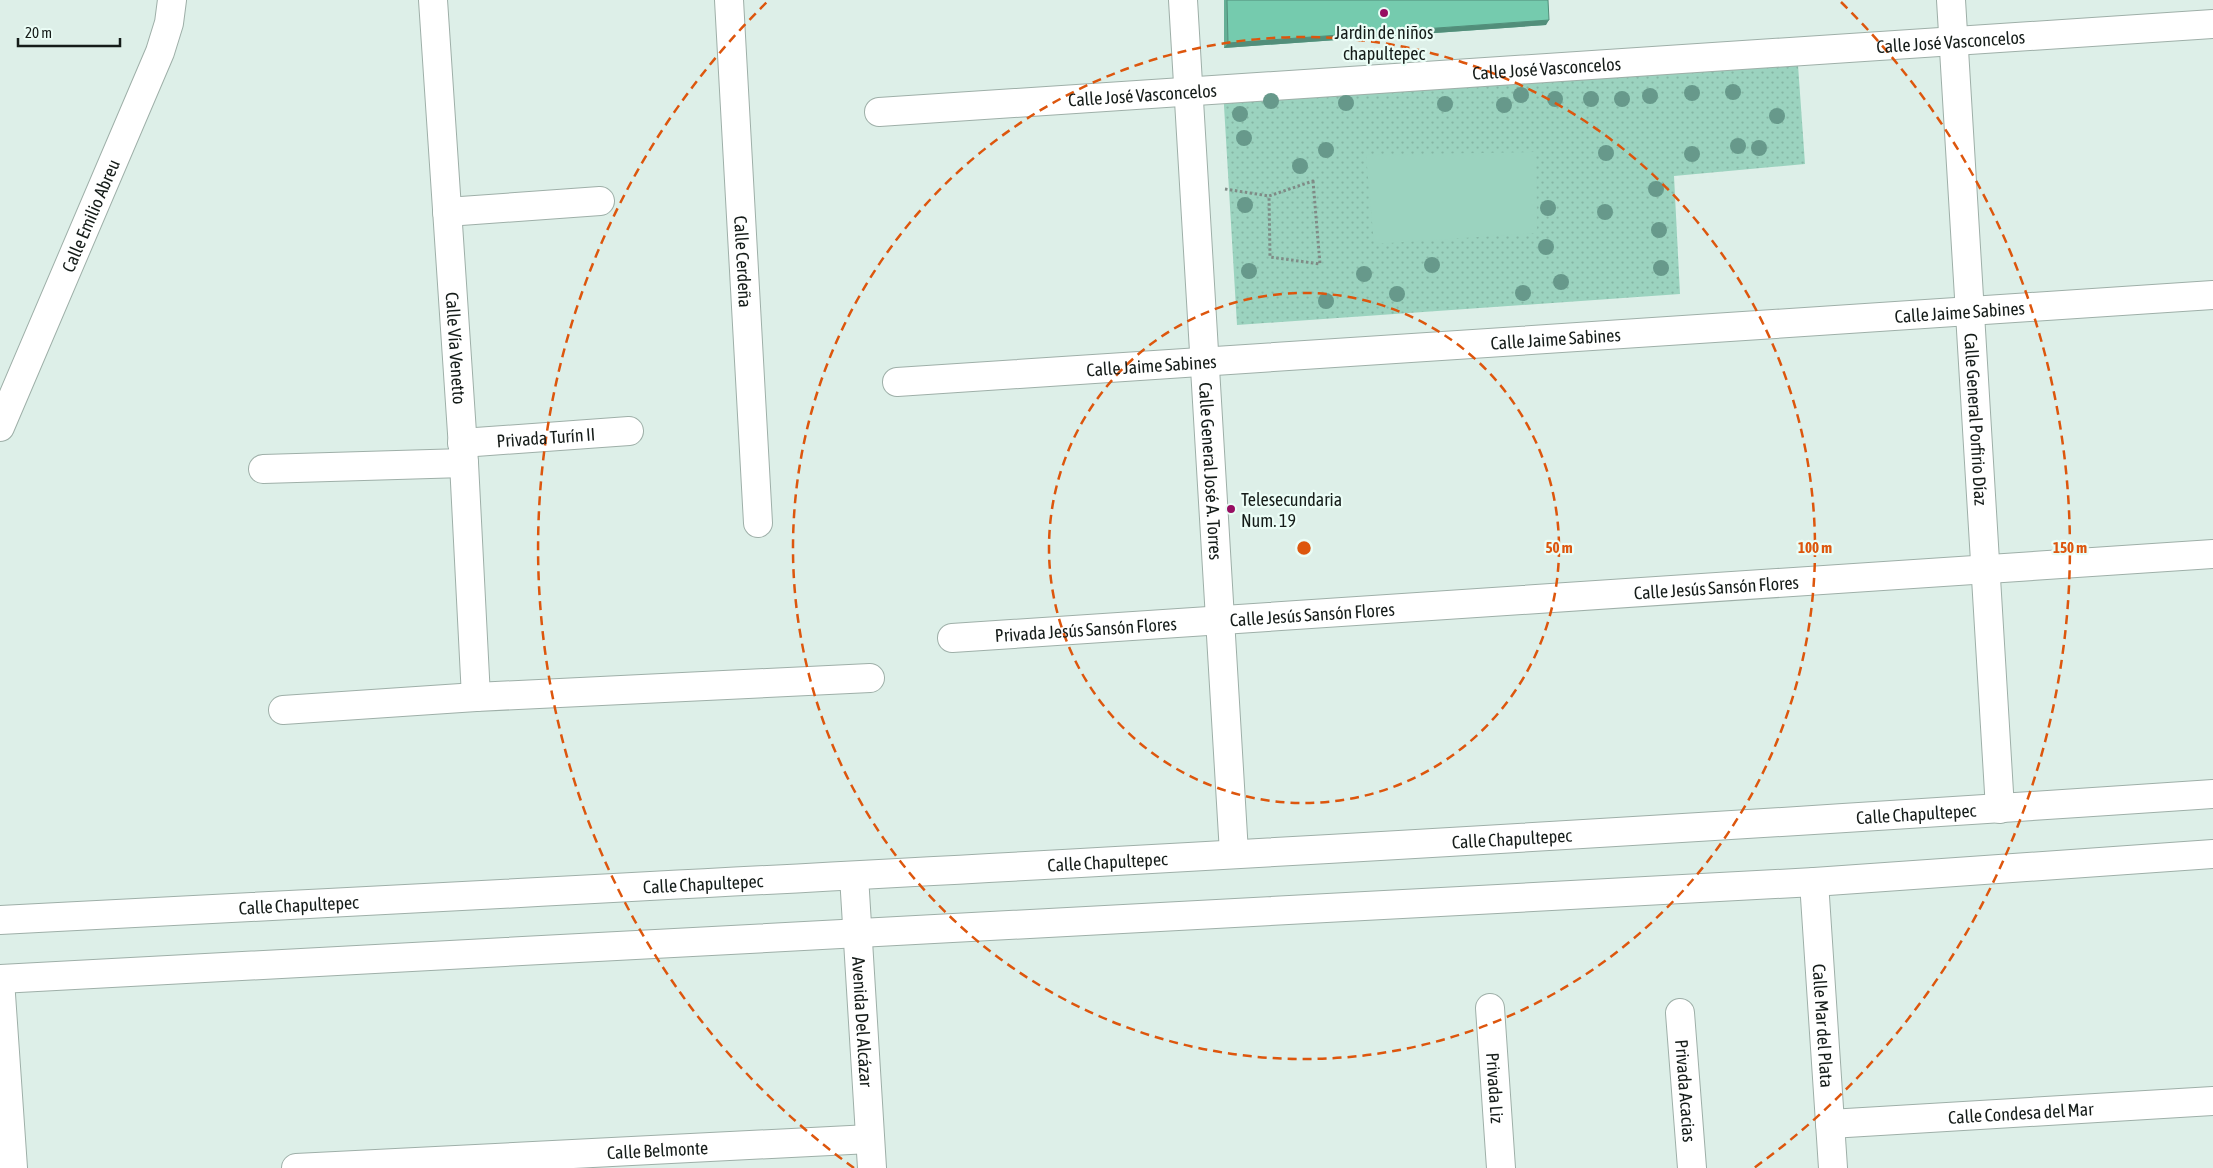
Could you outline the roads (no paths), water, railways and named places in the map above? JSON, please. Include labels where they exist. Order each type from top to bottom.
[{"type":"street","name":"Calle Emilio Abreu","points":[[0,427],[160,52],[169,23],[172,0]]},
{"type":"street","name":"Calle Vía Venetto","points":[[433,0],[463,453],[476,697]]},
{"type":"street","name":"Calle Cerdeña","points":[[729,0],[758,524]]},
{"type":"street","name":"Calle General José A. Torres","points":[[1183,0],[1234,853]]},
{"type":"street","name":"Calle General Porfirio Díaz","points":[[1951,0],[2000,809]]},
{"type":"street","name":"Calle José Vasconcelos","points":[[879,112],[2213,24]]},
{"type":"street","points":[[447,212],[600,202]]},
{"type":"street","name":"Calle Jaime Sabines","points":[[897,382],[2213,295]]},
{"type":"street","name":"Privada Turín II","points":[[263,470],[463,453],[629,431]]},
{"type":"street","name":"Calle Jesús Sansón Flores","points":[[1220,620],[2213,554]]},
{"type":"street","name":"Privada Jesús Sansón Flores","points":[[952,638],[1220,620]]},
{"type":"street","points":[[283,710],[476,697],[870,678]]},
{"type":"street","name":"Calle Chapultepec","points":[[0,920],[854,876],[2000,809],[2213,794]]},
{"type":"street","points":[[13,1168],[0,980],[1814,882],[2213,854]]},
{"type":"street","name":"Avenida Del Alcázar","points":[[854,876],[872,1168]]},
{"type":"street","name":"Calle Mar del Plata","points":[[1814,882],[1833,1168]]},
{"type":"street","name":"Privada Liz","points":[[1490,1008],[1501,1168]]},
{"type":"street","name":"Privada Acacias","points":[[1680,1013],[1692,1168]]},
{"type":"street","name":"Calle Condesa del Mar","points":[[1830,1124],[2213,1101]]},
{"type":"street","name":"Calle Belmonte","points":[[296,1168],[870,1139]]},
{"type":"place","name":"Jardin de niños chapultepec","points":[[1384,13]]},
{"type":"place","name":"Telesecundaria Num. 19","points":[[1231,509]]}]
